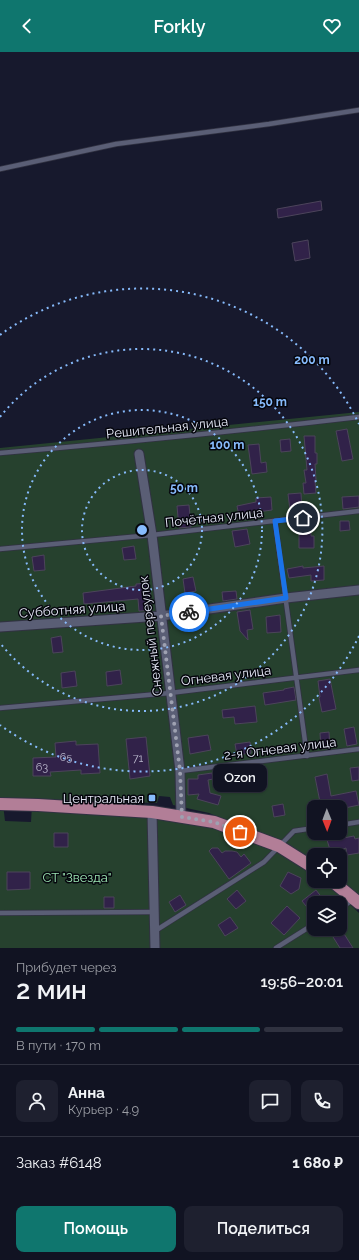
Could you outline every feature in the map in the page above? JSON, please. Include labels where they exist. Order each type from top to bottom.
[{"type":"main road","points":[[0,804],[152,812],[214,822],[279,846],[307,864]]},
{"type":"main road","points":[[340,888],[356,901]]},
{"type":"street","name":"Снежный переулок","points":[[139,454],[152,535],[180,771],[182,817]]},
{"type":"street","name":"Субботняя улица","points":[[0,627],[161,616],[286,598],[359,590]]},
{"type":"street","points":[[152,812],[155,948]]},
{"type":"lane","points":[[0,169],[116,144],[269,124],[359,110]]},
{"type":"lane","name":"Решительная улица","points":[[0,453],[262,429],[359,417]]},
{"type":"lane","name":"Почётная улица","points":[[0,549],[152,535],[359,511]]},
{"type":"lane","points":[[275,521],[307,756]]},
{"type":"lane","name":"Огневая улица","points":[[0,708],[170,693],[359,670]]},
{"type":"lane","name":"2-я Огневая улица","points":[[180,771],[359,750]]},
{"type":"lane","points":[[347,823],[359,822]]},
{"type":"lane","points":[[154,931],[264,862],[294,831],[307,829]]},
{"type":"lane","points":[[0,913],[154,912]]},
{"type":"lane","points":[[276,948],[307,928]]},
{"type":"green space","points":[[359,412],[359,902],[346,888],[347,848],[307,848],[307,859],[245,828],[209,813],[173,805],[170,797],[159,796],[157,803],[0,798],[0,448]]},
{"type":"green space","name":"СТ \"Звезда\"","points":[[0,804],[3,804],[5,821],[31,822],[32,805],[155,811],[245,836],[279,850],[307,868],[307,888],[333,888],[341,896],[307,896],[307,936],[347,936],[347,901],[359,913],[359,948],[0,948]]},
{"type":"building","points":[[321,201],[322,210],[278,218],[277,209]]},
{"type":"building","points":[[308,240],[310,258],[295,261],[292,243]]},
{"type":"building","points":[[347,429],[353,459],[342,461],[336,431]]},
{"type":"building","points":[[304,436],[315,436],[315,453],[317,453],[317,464],[315,464],[316,493],[304,494],[303,483],[306,483],[304,470],[307,470]]},
{"type":"building","points":[[290,439],[291,451],[281,452],[280,440]]},
{"type":"building","points":[[259,444],[261,463],[266,462],[267,472],[252,474],[248,445]]},
{"type":"building","points":[[301,493],[302,509],[290,510],[288,494]]},
{"type":"building","points":[[359,496],[359,507],[343,509],[342,497]]},
{"type":"building","points":[[271,497],[272,510],[250,513],[251,518],[240,520],[237,506],[256,502],[256,498]]},
{"type":"building","points":[[189,505],[191,527],[179,528],[177,506]]},
{"type":"building","points":[[340,521],[349,521],[350,530],[340,531]]},
{"type":"building","points":[[247,529],[250,544],[235,547],[232,531]]},
{"type":"building","points":[[299,533],[311,533],[311,536],[314,536],[314,548],[299,548]]},
{"type":"building","points":[[134,546],[136,559],[124,560],[122,548]]},
{"type":"building","points":[[44,555],[45,570],[34,571],[32,557]]},
{"type":"building","points":[[303,566],[303,568],[324,566],[324,580],[311,581],[311,575],[289,578],[287,569]]},
{"type":"building","points":[[193,577],[196,591],[185,593],[183,579]]},
{"type":"building","points":[[149,583],[152,610],[139,611],[138,599],[84,604],[83,593]]},
{"type":"building","points":[[236,591],[237,599],[223,601],[222,592]]},
{"type":"building","points":[[250,610],[253,629],[247,630],[248,640],[240,631],[237,612]]},
{"type":"building","points":[[280,615],[281,632],[267,633],[266,617]]},
{"type":"building","points":[[61,636],[63,652],[53,653],[51,638]]},
{"type":"building","points":[[120,670],[122,684],[107,686],[106,672]]},
{"type":"building","points":[[75,671],[77,686],[62,688],[61,673]]},
{"type":"building","points":[[330,679],[336,709],[322,712],[318,681]]},
{"type":"building","points":[[294,687],[296,700],[265,705],[263,693]]},
{"type":"building","points":[[255,706],[257,722],[235,724],[234,717],[223,718],[222,710]]},
{"type":"building","points":[[354,727],[357,744],[347,746],[344,729]]},
{"type":"building","points":[[329,732],[330,748],[321,749],[320,733]]},
{"type":"building","points":[[208,735],[211,750],[190,754],[188,738]]},
{"type":"building","points":[[146,737],[150,776],[130,779],[126,739]]},
{"type":"building","points":[[76,741],[76,745],[98,744],[100,773],[81,774],[81,770],[50,772],[51,776],[33,776],[33,758],[56,757],[55,743]]},
{"type":"building","points":[[250,742],[251,753],[237,755],[235,744]]},
{"type":"building","points":[[359,767],[359,780],[352,781],[350,768]]},
{"type":"building","points":[[212,773],[213,779],[208,780],[210,793],[221,796],[218,805],[197,799],[199,794],[188,795],[188,779],[198,779],[198,775]]},
{"type":"building","points":[[327,774],[331,796],[356,791],[359,805],[347,808],[347,800],[320,800],[315,777]]},
{"type":"building","points":[[283,804],[285,815],[274,817],[272,806]]},
{"type":"building","points":[[54,833],[68,833],[68,847],[54,847]]},
{"type":"building","points":[[354,836],[355,839],[359,838],[359,853],[347,855],[347,848],[329,848],[327,840],[347,840],[347,837]]},
{"type":"building","points":[[212,848],[218,848],[222,853],[225,851],[237,852],[241,857],[244,854],[251,863],[229,879],[209,851]]},
{"type":"building","points":[[7,872],[30,872],[30,889],[7,890]]},
{"type":"building","points":[[288,872],[301,878],[299,889],[291,894],[280,886]]},
{"type":"building","points":[[237,890],[246,901],[236,909],[227,899]]},
{"type":"building","points":[[316,890],[321,896],[308,896]]},
{"type":"building","points":[[180,895],[186,905],[175,912],[169,902]]},
{"type":"building","points":[[104,897],[114,897],[114,908],[104,908]]},
{"type":"building","points":[[307,897],[307,907],[302,901]]},
{"type":"building","points":[[287,906],[300,918],[284,935],[271,923]]},
{"type":"building","points":[[230,917],[238,928],[225,936],[218,925]]},
{"type":"building","points":[[332,936],[345,936],[353,948],[340,948]]},
{"type":"way so far","points":[[189,612],[161,616],[180,771],[182,817],[214,822],[240,832]]},
{"type":"place","name":"Центральная","points":[[152,798]]},
{"type":"place","name":"Ozon","points":[[240,832]]},
{"type":"route","points":[[189,612],[286,598],[275,521],[303,518]]}]
